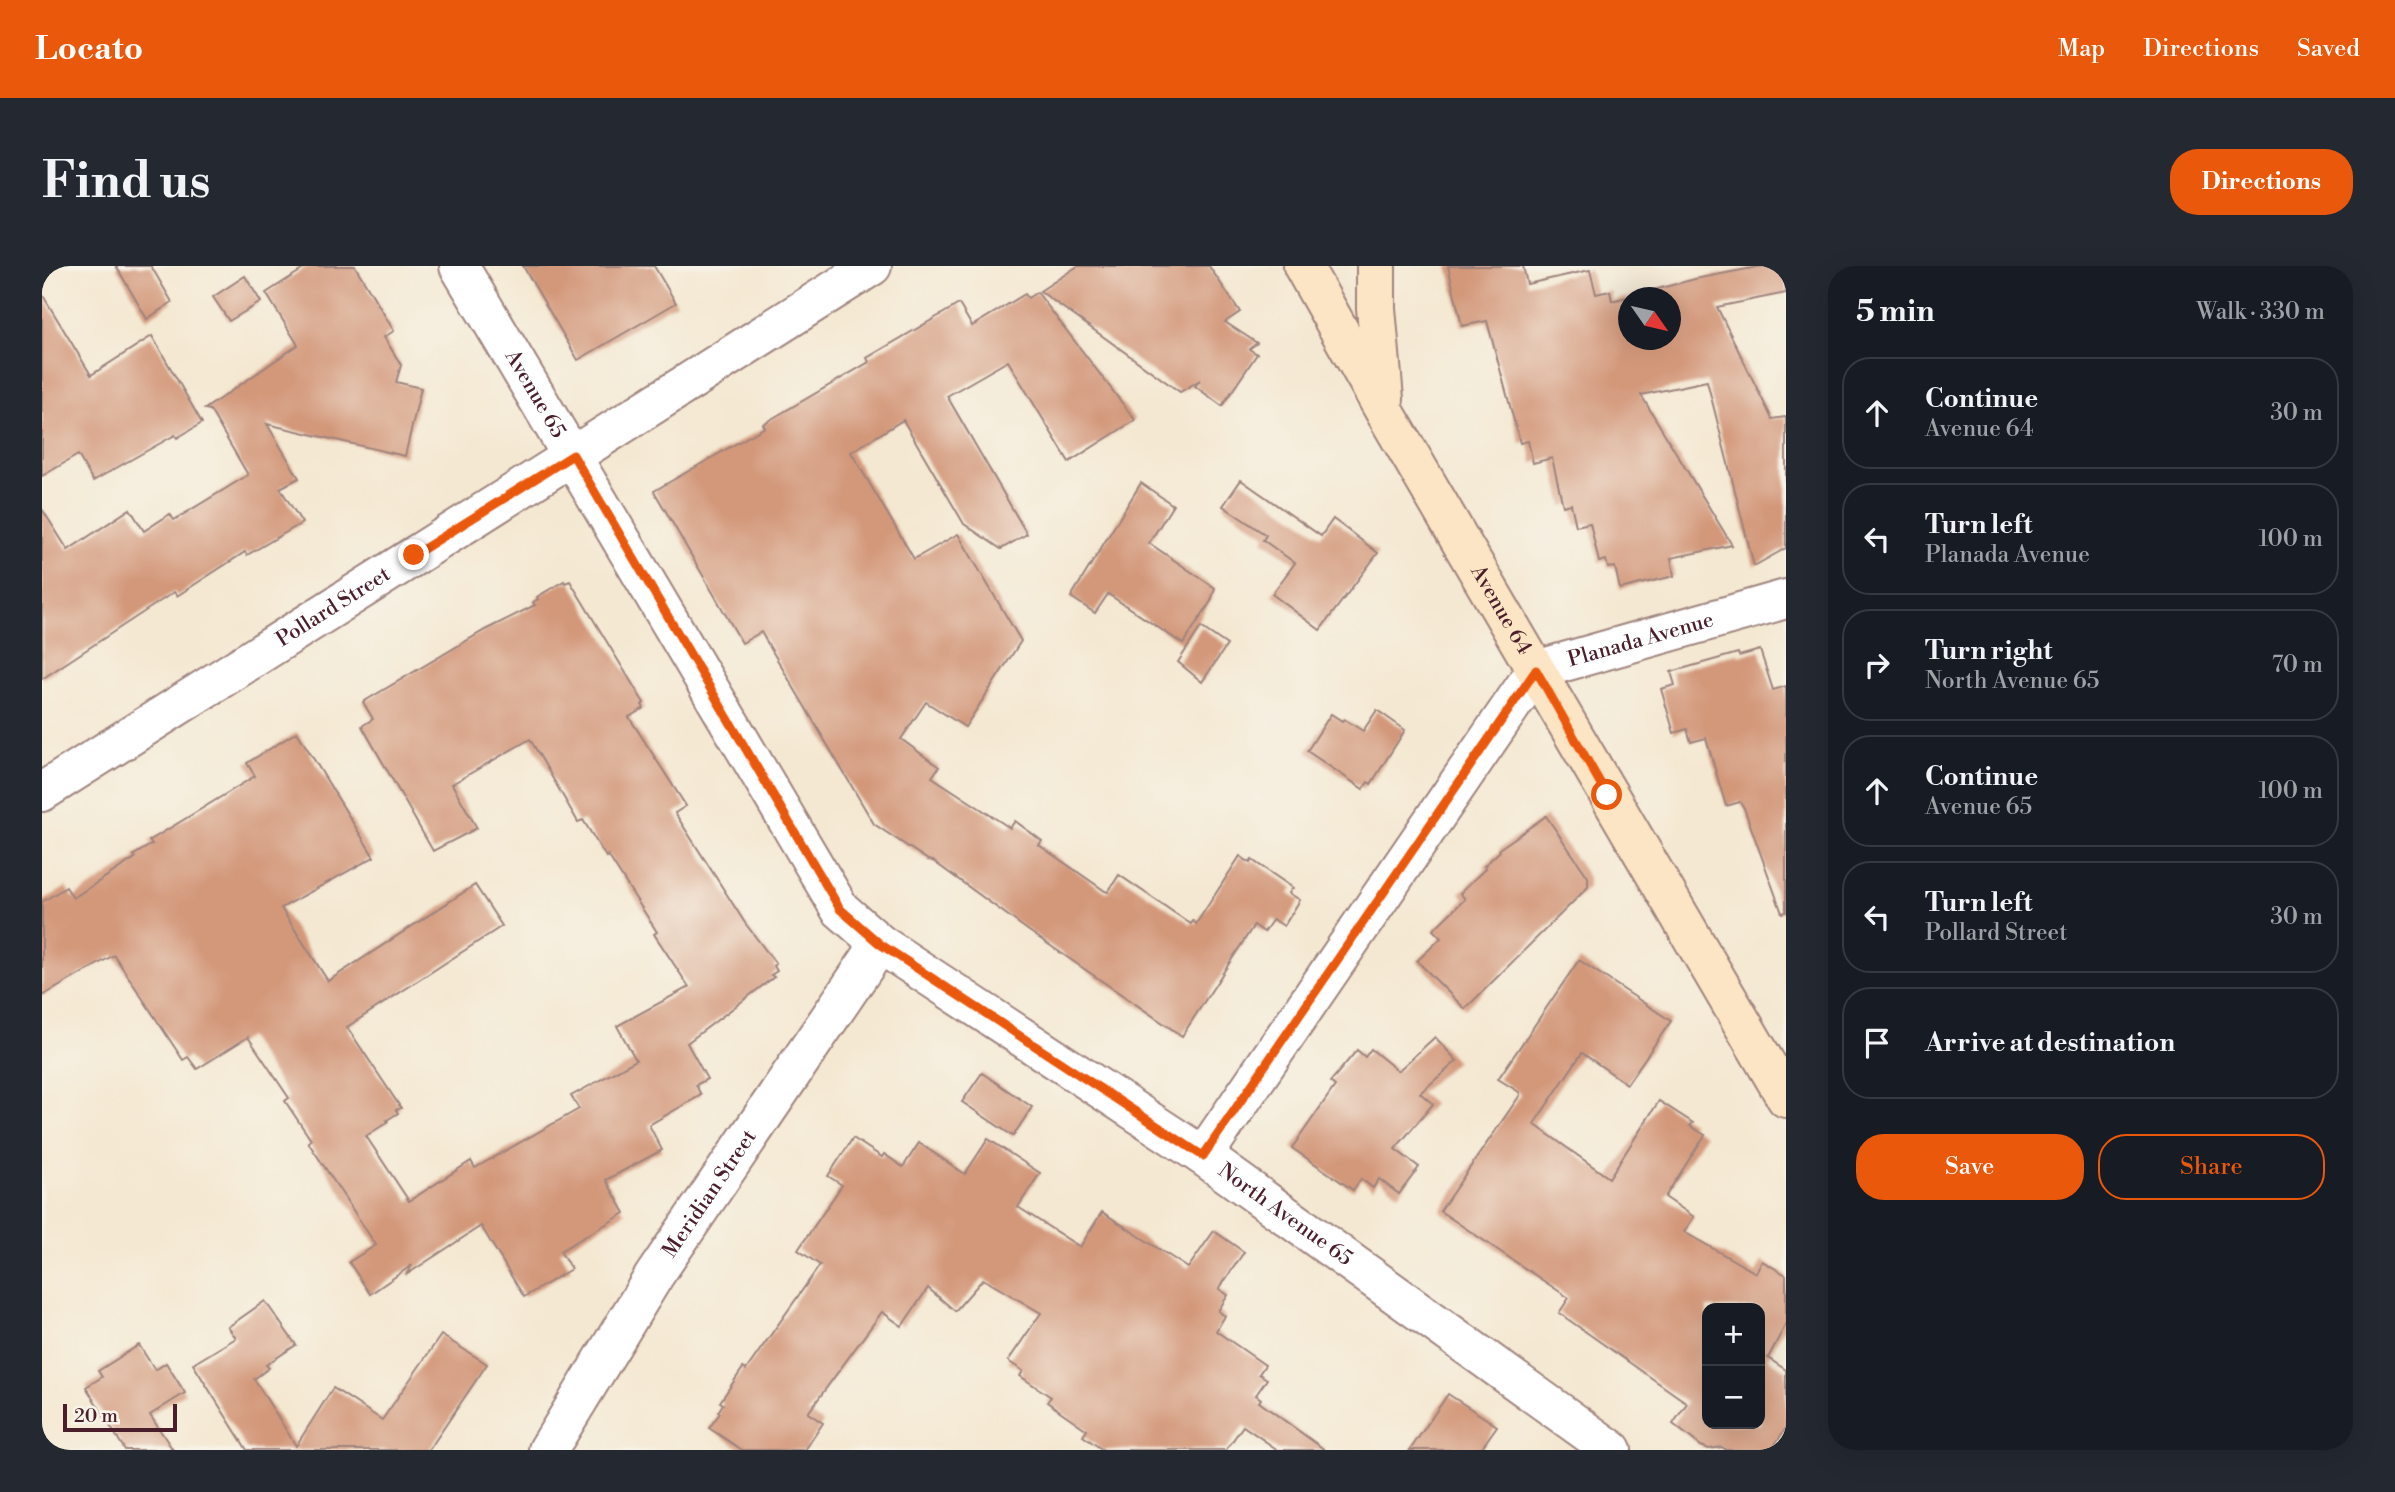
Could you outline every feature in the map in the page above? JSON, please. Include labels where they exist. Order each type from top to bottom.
[{"type":"street","name":"Avenue 65","points":[[459,266],[840,909],[880,944]]},
{"type":"street","name":"Pollard Street","points":[[42,792],[872,266]]},
{"type":"street","name":"Avenue 64","points":[[1303,266],[1385,412],[1786,1098]]},
{"type":"street","points":[[1376,266],[1376,308],[1385,412]]},
{"type":"street","name":"Planada Avenue","points":[[1536,670],[1786,598]]},
{"type":"street","points":[[1203,1156],[1536,670]]},
{"type":"street","name":"North Avenue 65","points":[[880,944],[1203,1156],[1612,1450]]},
{"type":"street","name":"Meridian Street","points":[[548,1450],[654,1276],[880,944]]},
{"type":"building","points":[[116,266],[151,266],[172,302],[147,319]]},
{"type":"building","points":[[308,266],[355,266],[394,331],[384,337],[401,365],[396,382],[421,388],[405,456],[267,424],[299,478],[280,488],[302,523],[247,555],[245,552],[177,596],[174,592],[42,679],[42,509],[68,550],[130,509],[144,531],[170,514],[174,520],[248,475],[210,410],[205,409],[298,345],[266,293]]},
{"type":"building","points":[[523,266],[654,266],[676,303],[578,360]]},
{"type":"building","points":[[1078,266],[1209,266],[1240,312],[1225,322],[1257,343],[1249,349],[1257,354],[1222,406],[1195,386],[1200,380],[1180,392],[1040,291]]},
{"type":"building","points":[[1448,266],[1523,266],[1527,284],[1590,270],[1596,294],[1610,291],[1612,301],[1618,299],[1618,350],[1681,350],[1681,287],[1665,287],[1763,266],[1786,266],[1786,293],[1717,307],[1772,419],[1786,417],[1786,548],[1754,566],[1707,381],[1641,395],[1732,545],[1671,558],[1674,576],[1620,589],[1615,567],[1608,568],[1606,560],[1599,562],[1590,523],[1576,526],[1571,504],[1563,506],[1552,458],[1533,463],[1528,441],[1520,443],[1487,321],[1462,326]]},
{"type":"building","points":[[245,276],[261,302],[229,321],[213,297]]},
{"type":"building","points":[[1037,292],[1135,420],[1069,462],[1008,361],[947,396],[1027,534],[1001,549],[964,524],[903,420],[851,452],[914,559],[958,534],[1021,641],[965,727],[926,702],[901,739],[939,767],[932,777],[1010,828],[1015,821],[1042,841],[1039,845],[1105,891],[1108,892],[1119,875],[1191,924],[1193,921],[1196,924],[1240,856],[1250,863],[1252,860],[1293,888],[1289,893],[1300,900],[1284,926],[1273,919],[1264,932],[1254,925],[1182,1036],[933,861],[874,824],[761,632],[742,643],[654,491],[765,427],[763,424],[869,362],[867,358],[959,304],[972,326],[1025,294],[1028,298]]},
{"type":"building","points":[[42,294],[91,375],[152,336],[202,423],[93,481],[78,455],[42,476]]},
{"type":"building","points":[[1241,480],[1321,536],[1333,519],[1378,553],[1320,630],[1272,594],[1295,563],[1263,540],[1266,535],[1223,506]]},
{"type":"building","points":[[1141,483],[1173,505],[1149,543],[1215,588],[1211,601],[1183,644],[1108,594],[1095,613],[1071,597]]},
{"type":"building","points":[[564,581],[570,581],[644,703],[644,708],[629,717],[686,806],[675,813],[745,923],[776,964],[774,966],[777,971],[771,975],[774,977],[687,1043],[707,1079],[696,1085],[701,1095],[649,1125],[662,1150],[606,1180],[625,1213],[560,1251],[571,1269],[524,1297],[481,1226],[406,1275],[412,1265],[370,1294],[349,1262],[376,1245],[308,1142],[311,1140],[285,1101],[289,1098],[248,1037],[197,1069],[188,1057],[183,1060],[114,955],[42,996],[42,902],[66,887],[73,898],[135,858],[134,855],[152,844],[149,841],[255,776],[247,763],[297,732],[374,857],[281,908],[328,981],[475,885],[502,926],[347,1027],[401,1108],[396,1110],[398,1113],[387,1120],[388,1122],[366,1136],[409,1201],[471,1161],[475,1168],[579,1109],[571,1096],[636,1060],[617,1026],[689,987],[654,934],[657,932],[608,855],[606,857],[583,820],[578,822],[530,739],[452,784],[477,828],[433,851],[362,726],[373,719],[363,702],[485,630],[535,605],[533,602],[537,597]]},
{"type":"building","points":[[1201,627],[1227,645],[1202,682],[1178,662]]},
{"type":"building","points":[[1760,650],[1773,690],[1786,686],[1786,912],[1782,913],[1744,808],[1740,802],[1726,806],[1706,738],[1691,742],[1687,729],[1674,733],[1661,689],[1675,685],[1671,672],[1738,653],[1739,656]]},
{"type":"building","points":[[1377,710],[1405,730],[1371,784],[1368,782],[1363,789],[1307,751],[1331,714],[1363,731]]},
{"type":"building","points":[[1546,816],[1588,877],[1588,887],[1465,1009],[1417,961],[1441,938],[1433,930],[1465,899],[1460,893],[1486,868],[1484,866],[1499,849]]},
{"type":"building","points":[[1579,960],[1671,1021],[1627,1084],[1582,1053],[1534,1124],[1609,1178],[1659,1101],[1693,1123],[1690,1126],[1705,1135],[1665,1197],[1694,1217],[1684,1232],[1756,1273],[1762,1261],[1786,1275],[1786,1324],[1768,1358],[1786,1370],[1786,1428],[1771,1450],[1726,1450],[1722,1447],[1709,1449],[1701,1446],[1673,1424],[1687,1403],[1559,1313],[1569,1298],[1440,1211],[1520,1095],[1498,1079]]},
{"type":"building","points":[[1435,1037],[1457,1061],[1420,1093],[1433,1104],[1395,1149],[1419,1167],[1399,1194],[1379,1179],[1373,1188],[1361,1179],[1353,1190],[1292,1148],[1335,1086],[1330,1082],[1357,1050],[1365,1057],[1371,1049],[1398,1071]]},
{"type":"building","points":[[982,1073],[1032,1107],[1013,1136],[962,1102]]},
{"type":"building","points":[[853,1138],[903,1167],[919,1143],[965,1174],[988,1139],[1040,1173],[1018,1207],[1080,1247],[1102,1212],[1188,1268],[1214,1231],[1244,1252],[1219,1289],[1228,1295],[1218,1311],[1225,1316],[1216,1331],[1265,1365],[1259,1374],[1267,1379],[1256,1395],[1261,1399],[1259,1402],[1325,1450],[1278,1450],[1243,1426],[1226,1450],[1103,1450],[1083,1436],[1087,1430],[1047,1402],[1051,1397],[1020,1376],[1023,1371],[1008,1361],[1041,1313],[983,1279],[955,1311],[928,1288],[902,1326],[882,1312],[808,1413],[823,1423],[805,1450],[742,1450],[709,1428],[720,1413],[718,1412],[723,1404],[720,1402],[743,1368],[746,1370],[820,1265],[798,1250],[842,1185],[828,1176]]},
{"type":"building","points":[[265,1301],[296,1345],[266,1365],[269,1368],[254,1379],[296,1446],[333,1388],[382,1420],[441,1335],[487,1364],[429,1450],[247,1450],[193,1364],[236,1338],[228,1327]]},
{"type":"building","points":[[139,1345],[155,1370],[166,1363],[185,1393],[150,1415],[173,1450],[125,1450],[86,1387],[102,1377],[98,1371]]},
{"type":"building","points":[[1448,1394],[1497,1426],[1480,1450],[1410,1450]]},
{"type":"route","points":[[414,555],[573,455],[840,909],[880,944],[1203,1156],[1536,670],[1607,795]]}]
